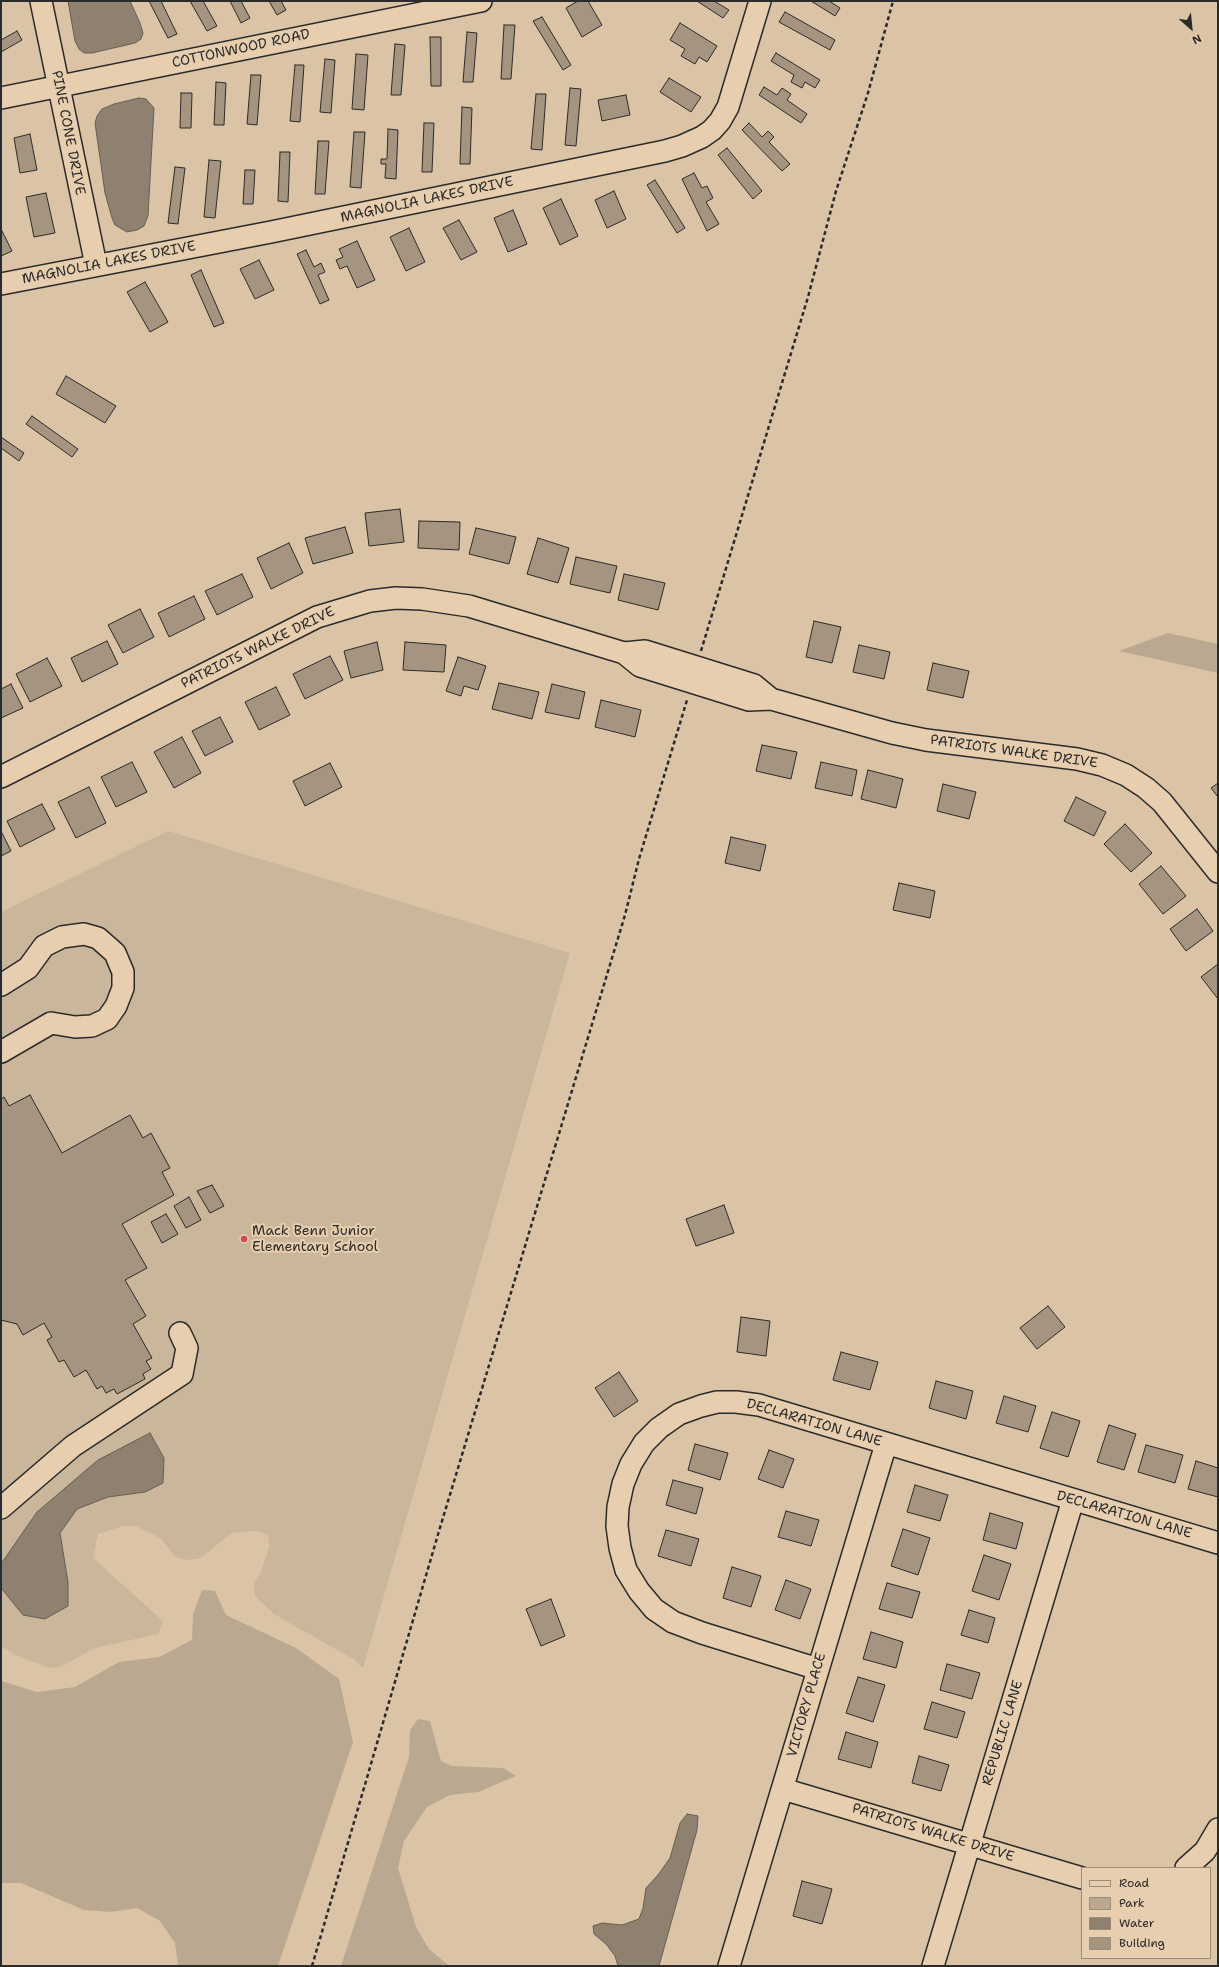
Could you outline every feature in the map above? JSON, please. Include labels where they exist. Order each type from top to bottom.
[{"type":"street","name":"PINE CONE DRIVE","points":[[41,1],[96,265]]},
{"type":"street","name":"COTTONWOOD ROAD","points":[[1,98],[481,1]]},
{"type":"street","name":"MAGNOLIA LAKES DRIVE","points":[[1,284],[271,232],[665,151],[682,146],[702,137],[712,130],[720,121],[728,107],[760,1]]},
{"type":"street","name":"PATRIOTS WALKE DRIVE","points":[[1,777],[317,617],[342,608],[370,601],[396,598],[422,599],[469,606],[624,653],[640,666],[694,675],[749,700],[771,699],[892,733],[926,740],[1077,759],[1102,765],[1126,775],[1151,793],[1177,820],[1218,872]]},
{"type":"street","points":[[1,985],[28,968],[44,946],[62,937],[84,934],[98,938],[115,953],[123,972],[123,988],[116,1006],[106,1019],[92,1026],[75,1027],[51,1023],[1,1052]]},
{"type":"street","points":[[1,1508],[73,1446],[182,1374],[187,1348],[180,1333]]},
{"type":"street","name":"DECLARATION LANE","points":[[818,1669],[702,1633],[674,1622],[654,1609],[639,1591],[626,1570],[620,1548],[618,1507],[623,1484],[631,1464],[644,1443],[659,1428],[679,1414],[717,1402],[736,1402],[759,1405],[1218,1543]]},
{"type":"street","name":"VICTORY PLACE","points":[[729,1966],[886,1444]]},
{"type":"street","name":"REPUBLIC LANE","points":[[933,1966],[1073,1500]]},
{"type":"street","name":"PATRIOTS WALKE DRIVE","points":[[783,1789],[1081,1878]]},
{"type":"street","points":[[1187,1867],[1205,1851],[1218,1829]]},
{"type":"path","points":[[312,1966],[446,1508],[625,915],[639,859],[808,297],[836,191],[868,94],[893,1]]},
{"type":"shaded area","name":"Mack Benn Junior Elementary School","points":[[168,831],[570,953],[363,1668],[353,1659],[274,1614],[255,1596],[254,1584],[261,1572],[269,1547],[268,1535],[256,1531],[231,1533],[201,1558],[188,1560],[176,1557],[160,1538],[136,1526],[123,1526],[98,1534],[93,1558],[163,1621],[158,1634],[95,1648],[62,1666],[49,1668],[14,1654],[1,1646],[1,912]]},
{"type":"green space","points":[[1168,633],[1218,644],[1218,673],[1119,651]]},
{"type":"green space","points":[[202,1590],[215,1591],[226,1615],[296,1648],[339,1679],[353,1742],[278,1966],[178,1966],[175,1943],[160,1921],[137,1908],[111,1912],[84,1910],[21,1883],[1,1883],[1,1681],[37,1692],[75,1687],[119,1662],[159,1657],[192,1640],[193,1614]]},
{"type":"green space","points":[[418,1719],[430,1721],[441,1761],[452,1766],[503,1768],[516,1776],[478,1792],[450,1795],[427,1807],[404,1841],[398,1868],[416,1927],[429,1949],[449,1966],[341,1966],[409,1757],[410,1730]]},
{"type":"water","points":[[68,1],[130,1],[143,33],[141,39],[135,43],[92,53],[84,53],[79,49],[75,41]]},
{"type":"water","points":[[139,98],[146,99],[154,108],[148,216],[144,226],[137,230],[127,232],[115,225],[112,218],[105,193],[95,123],[97,116],[102,109],[114,104]]},
{"type":"water","points":[[150,1433],[164,1458],[163,1483],[145,1492],[108,1497],[77,1509],[60,1533],[68,1582],[68,1606],[45,1619],[23,1615],[1,1588],[1,1564],[37,1512],[98,1460]]},
{"type":"water","points":[[687,1814],[698,1816],[697,1830],[659,1966],[618,1966],[615,1956],[606,1944],[594,1934],[593,1926],[602,1923],[622,1925],[639,1919],[643,1908],[646,1888],[658,1875],[670,1858],[680,1823]]},
{"type":"building","points":[[149,1],[161,1],[177,34],[168,38]]},
{"type":"building","points":[[190,1],[203,1],[217,26],[207,31]]},
{"type":"building","points":[[230,1],[241,1],[250,18],[241,23]]},
{"type":"building","points":[[269,1],[281,1],[286,10],[277,15]]},
{"type":"building","points":[[578,1],[588,1],[602,25],[582,37],[566,8]]},
{"type":"building","points":[[697,1],[714,1],[729,10],[723,18]]},
{"type":"building","points":[[811,1],[829,1],[840,8],[835,16]]},
{"type":"building","points":[[785,12],[835,40],[830,50],[779,22]]},
{"type":"building","points":[[542,17],[571,65],[563,70],[533,21]]},
{"type":"building","points":[[680,23],[717,46],[707,62],[699,57],[695,64],[681,56],[685,49],[670,40]]},
{"type":"building","points":[[504,25],[515,25],[511,79],[501,79]]},
{"type":"building","points":[[17,31],[22,40],[1,52],[1,40]]},
{"type":"building","points":[[467,32],[477,33],[473,82],[463,82]]},
{"type":"building","points":[[430,37],[441,37],[441,86],[431,86]]},
{"type":"building","points":[[395,44],[405,45],[401,95],[391,95]]},
{"type":"building","points":[[776,53],[820,80],[815,88],[805,82],[802,88],[791,82],[794,75],[771,61]]},
{"type":"building","points":[[356,54],[368,55],[364,110],[352,109]]},
{"type":"building","points":[[325,59],[335,60],[331,113],[320,112]]},
{"type":"building","points":[[295,65],[304,65],[300,122],[290,121]]},
{"type":"building","points":[[251,75],[261,75],[257,125],[247,124]]},
{"type":"building","points":[[669,78],[701,97],[691,112],[660,92]]},
{"type":"building","points":[[216,82],[226,83],[224,125],[214,125]]},
{"type":"building","points":[[764,87],[777,95],[782,88],[791,94],[787,100],[807,114],[801,123],[759,95]]},
{"type":"building","points":[[570,88],[581,89],[576,146],[565,145]]},
{"type":"building","points":[[181,93],[192,93],[191,128],[180,128]]},
{"type":"building","points":[[536,94],[546,94],[542,150],[531,149]]},
{"type":"building","points":[[626,95],[630,115],[602,121],[598,100]]},
{"type":"building","points":[[462,107],[472,108],[470,164],[460,164]]},
{"type":"building","points":[[424,123],[434,123],[432,172],[422,172]]},
{"type":"building","points":[[749,123],[762,137],[768,131],[774,137],[769,142],[790,164],[782,171],[742,130]]},
{"type":"building","points":[[388,129],[398,130],[396,179],[385,178],[386,164],[381,164],[381,159],[387,159]]},
{"type":"building","points":[[354,132],[365,132],[361,188],[350,187]]},
{"type":"building","points":[[30,134],[37,170],[20,173],[14,138]]},
{"type":"building","points":[[318,141],[329,141],[325,194],[315,194]]},
{"type":"building","points":[[727,148],[762,191],[753,199],[718,155]]},
{"type":"building","points":[[280,152],[290,152],[288,202],[278,201]]},
{"type":"building","points":[[209,160],[221,161],[215,218],[204,217]]},
{"type":"building","points":[[175,167],[185,168],[178,224],[168,223]]},
{"type":"building","points":[[245,170],[255,170],[253,204],[243,204]]},
{"type":"building","points":[[694,173],[702,188],[707,186],[713,198],[706,202],[719,224],[707,231],[682,179]]},
{"type":"building","points":[[655,180],[685,228],[677,233],[647,185]]},
{"type":"building","points":[[614,191],[626,219],[607,228],[595,200]]},
{"type":"building","points":[[46,193],[55,233],[34,237],[26,197]]},
{"type":"building","points":[[561,199],[578,236],[560,245],[543,208]]},
{"type":"building","points":[[513,210],[527,244],[508,252],[494,218]]},
{"type":"building","points":[[459,220],[477,252],[461,260],[443,228]]},
{"type":"building","points":[[409,228],[425,262],[406,271],[390,237]]},
{"type":"building","points":[[1,229],[12,251],[1,256]]},
{"type":"building","points":[[357,241],[375,280],[357,288],[347,266],[340,269],[336,260],[343,257],[339,249]]},
{"type":"building","points":[[306,250],[314,267],[321,263],[325,272],[318,275],[329,300],[320,304],[297,254]]},
{"type":"building","points":[[259,260],[274,290],[255,299],[240,269]]},
{"type":"building","points":[[201,270],[224,323],[214,327],[191,275]]},
{"type":"building","points":[[145,282],[168,322],[150,332],[127,292]]},
{"type":"building","points":[[66,376],[116,406],[105,423],[56,394]]},
{"type":"building","points":[[32,416],[78,449],[72,457],[26,424]]},
{"type":"building","points":[[1,437],[24,453],[19,461],[1,448]]},
{"type":"building","points":[[400,509],[404,542],[369,546],[365,513]]},
{"type":"building","points":[[419,521],[460,522],[459,550],[418,548]]},
{"type":"building","points":[[345,527],[353,553],[313,564],[305,538]]},
{"type":"building","points":[[476,528],[516,537],[509,564],[469,554]]},
{"type":"building","points":[[538,538],[569,548],[558,583],[527,574]]},
{"type":"building","points":[[289,543],[303,573],[271,589],[257,558]]},
{"type":"building","points":[[576,557],[617,566],[610,593],[570,584]]},
{"type":"building","points":[[242,574],[253,597],[217,615],[205,591]]},
{"type":"building","points":[[624,574],[665,583],[658,610],[618,600]]},
{"type":"building","points":[[194,596],[205,619],[169,637],[158,613]]},
{"type":"building","points":[[140,609],[154,637],[123,653],[108,625]]},
{"type":"building","points":[[814,621],[841,627],[832,663],[806,657]]},
{"type":"building","points":[[107,641],[118,664],[82,682],[71,658]]},
{"type":"building","points":[[377,642],[383,670],[351,678],[344,651]]},
{"type":"building","points":[[405,642],[446,645],[444,672],[403,670]]},
{"type":"building","points":[[859,645],[890,652],[884,679],[853,672]]},
{"type":"building","points":[[330,656],[343,680],[305,699],[293,674]]},
{"type":"building","points":[[458,657],[486,666],[478,690],[464,686],[461,696],[446,691]]},
{"type":"building","points":[[47,658],[62,686],[30,702],[16,674]]},
{"type":"building","points":[[933,663],[969,671],[963,698],[927,690]]},
{"type":"building","points":[[499,683],[539,692],[532,719],[492,709]]},
{"type":"building","points":[[11,684],[23,708],[1,718],[1,689]]},
{"type":"building","points":[[552,684],[585,692],[579,719],[545,712]]},
{"type":"building","points":[[276,687],[290,715],[259,730],[245,702]]},
{"type":"building","points":[[601,700],[641,710],[635,737],[595,727]]},
{"type":"building","points":[[220,717],[233,742],[205,756],[192,731]]},
{"type":"building","points":[[182,737],[201,773],[174,788],[154,752]]},
{"type":"building","points":[[762,745],[797,752],[791,779],[756,771]]},
{"type":"building","points":[[132,762],[147,792],[116,807],[101,777]]},
{"type":"building","points":[[821,762],[857,770],[852,796],[815,788]]},
{"type":"building","points":[[330,763],[342,787],[305,806],[293,781]]},
{"type":"building","points":[[868,770],[903,779],[896,808],[861,799]]},
{"type":"building","points":[[1218,783],[1218,797],[1211,788]]},
{"type":"building","points":[[943,784],[976,792],[969,819],[937,811]]},
{"type":"building","points":[[89,787],[106,823],[76,838],[58,802]]},
{"type":"building","points":[[1076,797],[1106,812],[1094,836],[1064,821]]},
{"type":"building","points":[[42,804],[55,829],[20,847],[7,821]]},
{"type":"building","points":[[1125,824],[1152,853],[1131,872],[1104,844]]},
{"type":"building","points":[[1,831],[11,851],[1,856]]},
{"type":"building","points":[[731,837],[766,845],[760,871],[725,863]]},
{"type":"building","points":[[1161,866],[1186,896],[1163,914],[1139,884]]},
{"type":"building","points":[[899,883],[935,891],[930,918],[893,910]]},
{"type":"building","points":[[1197,909],[1213,931],[1186,951],[1170,929]]},
{"type":"building","points":[[1218,964],[1218,999],[1201,977]]},
{"type":"building","points":[[30,1095],[62,1153],[130,1115],[143,1138],[151,1133],[170,1168],[162,1172],[174,1195],[122,1224],[147,1268],[125,1280],[146,1316],[133,1324],[152,1358],[146,1361],[151,1369],[143,1374],[145,1379],[117,1394],[114,1389],[106,1393],[102,1386],[97,1389],[86,1370],[74,1377],[64,1360],[59,1362],[47,1340],[52,1337],[44,1323],[23,1335],[17,1324],[1,1320],[1,1099],[4,1097],[9,1106]]},
{"type":"building","points":[[212,1185],[224,1206],[210,1213],[197,1191]]},
{"type":"building","points":[[189,1197],[201,1220],[186,1228],[174,1206]]},
{"type":"building","points":[[724,1205],[734,1233],[696,1246],[686,1219]]},
{"type":"building","points":[[166,1214],[178,1234],[162,1243],[151,1222]]},
{"type":"building","points":[[1048,1306],[1065,1327],[1037,1349],[1020,1328]]},
{"type":"building","points":[[741,1317],[770,1321],[766,1356],[737,1352]]},
{"type":"building","points":[[841,1352],[878,1362],[870,1390],[833,1380]]},
{"type":"building","points":[[619,1372],[638,1401],[614,1417],[595,1388]]},
{"type":"building","points":[[936,1381],[973,1391],[966,1419],[929,1408]]},
{"type":"building","points":[[1004,1396],[1036,1406],[1028,1432],[996,1423]]},
{"type":"building","points":[[1052,1412],[1080,1421],[1068,1457],[1040,1448]]},
{"type":"building","points":[[1109,1425],[1136,1434],[1124,1470],[1097,1462]]},
{"type":"building","points":[[695,1444],[728,1453],[720,1480],[688,1470]]},
{"type":"building","points":[[1146,1445],[1183,1455],[1175,1483],[1138,1472]]},
{"type":"building","points":[[769,1450],[794,1459],[783,1488],[758,1479]]},
{"type":"building","points":[[1196,1461],[1218,1468],[1218,1497],[1188,1489]]},
{"type":"building","points":[[673,1480],[703,1488],[696,1514],[666,1505]]},
{"type":"building","points":[[915,1485],[948,1495],[940,1521],[907,1512]]},
{"type":"building","points":[[786,1511],[819,1520],[811,1546],[778,1537]]},
{"type":"building","points":[[990,1513],[1023,1523],[1016,1549],[983,1540]]},
{"type":"building","points":[[903,1529],[930,1538],[918,1575],[891,1566]]},
{"type":"building","points":[[666,1530],[699,1539],[691,1566],[658,1556]]},
{"type":"building","points":[[984,1555],[1011,1564],[999,1600],[972,1591]]},
{"type":"building","points":[[732,1567],[761,1576],[751,1607],[723,1598]]},
{"type":"building","points":[[786,1580],[811,1589],[800,1619],[775,1610]]},
{"type":"building","points":[[887,1583],[920,1592],[912,1618],[879,1609]]},
{"type":"building","points":[[551,1599],[565,1636],[541,1646],[526,1609]]},
{"type":"building","points":[[969,1610],[995,1618],[988,1643],[961,1635]]},
{"type":"building","points":[[871,1632],[903,1642],[896,1668],[863,1659]]},
{"type":"building","points":[[947,1664],[980,1673],[972,1699],[940,1690]]},
{"type":"building","points":[[858,1677],[885,1685],[873,1722],[846,1713]]},
{"type":"building","points":[[932,1702],[965,1712],[957,1738],[924,1729]]},
{"type":"building","points":[[846,1732],[878,1742],[871,1768],[838,1759]]},
{"type":"building","points":[[919,1756],[949,1765],[941,1791],[912,1783]]},
{"type":"building","points":[[802,1881],[832,1889],[822,1924],[793,1916]]},
{"type":"place","name":"Mack Benn Junior Elementary School","points":[[244,1239]]}]
